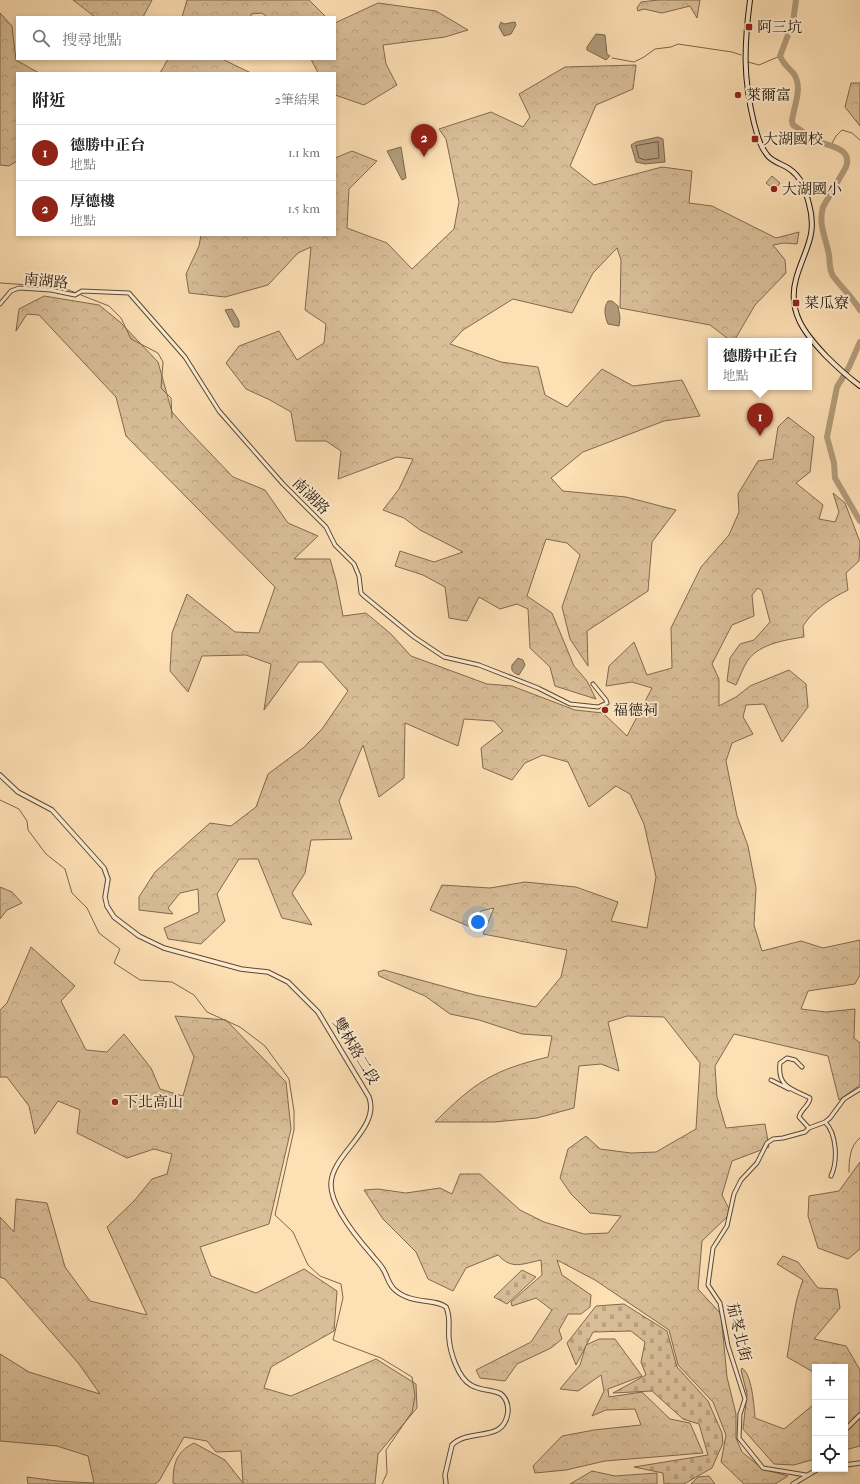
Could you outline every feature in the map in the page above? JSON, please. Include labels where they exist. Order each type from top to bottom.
[{"type":"main road","points":[[750,0],[745,38],[744,67],[746,86],[758,137],[763,149],[769,157],[789,169],[801,181],[813,221],[810,244],[796,279],[794,293],[796,316],[801,327],[809,338]]},
{"type":"main road","points":[[812,341],[848,377],[860,386]]},
{"type":"street","name":"南湖路","points":[[0,304],[7,294],[19,288],[51,290],[75,295],[82,291],[128,293],[185,357],[220,411],[283,484],[323,524],[335,546],[354,564],[359,576],[361,593],[364,596],[414,637],[444,657],[479,665],[538,688],[570,704],[591,707],[603,706],[607,703],[606,700],[593,684]]},
{"type":"street","name":"雙林路二段","points":[[0,775],[18,792],[52,810],[104,868],[108,879],[105,897],[107,906],[114,917],[126,928],[142,938],[164,948],[241,969],[268,972],[277,975],[288,982],[318,1012],[369,1096],[372,1105],[370,1115],[359,1135],[332,1174],[331,1187],[334,1199],[356,1235],[383,1268],[392,1287],[410,1299],[442,1304],[446,1307],[449,1312],[450,1343],[462,1376],[466,1382],[473,1387],[501,1394],[507,1403],[506,1421],[501,1428],[481,1434],[465,1436],[452,1445],[446,1475],[446,1484]]},
{"type":"street","points":[[789,1089],[782,1080],[780,1063],[786,1058],[792,1058],[802,1067]]},
{"type":"street","points":[[771,1080],[810,1098],[810,1102],[800,1113],[799,1117],[809,1128]]},
{"type":"street","name":"茄苳北街","points":[[806,1475],[763,1468],[753,1454],[740,1442],[738,1434],[740,1414],[745,1399],[728,1346],[720,1303],[708,1285],[713,1248],[727,1226],[734,1194],[741,1180],[756,1163],[767,1143],[773,1139],[805,1132],[809,1128],[825,1122],[830,1118],[844,1099],[860,1089]]},
{"type":"street","points":[[825,1122],[829,1126],[836,1147],[834,1170],[831,1176]]},
{"type":"street","points":[[848,1427],[860,1415]]},
{"type":"street","points":[[848,1465],[860,1463]]},
{"type":"street","points":[[793,1484],[812,1472]]},
{"type":"green space","points":[[73,0],[152,0],[144,16],[94,16]]},
{"type":"green space","points":[[187,0],[309,0],[325,16],[266,16],[262,13],[251,14],[251,16],[182,16]]},
{"type":"green space","points":[[658,0],[700,0],[697,18],[690,6],[662,13],[644,9],[638,11],[637,8],[641,2]]},
{"type":"green space","points":[[378,3],[436,11],[468,30],[445,37],[383,45],[386,64],[397,85],[364,105],[336,95],[336,72],[318,72],[312,60],[336,60],[336,23]]},
{"type":"green space","points":[[0,13],[12,26],[16,60],[37,72],[16,72],[16,162],[9,166],[0,165]]},
{"type":"green space","points":[[167,60],[224,60],[249,72],[161,72]]},
{"type":"green space","points":[[636,65],[633,89],[596,105],[570,166],[594,185],[662,167],[692,171],[689,203],[712,206],[776,238],[799,232],[797,244],[784,243],[773,245],[785,260],[786,273],[755,305],[736,338],[727,338],[710,325],[620,308],[621,260],[617,248],[593,273],[572,313],[513,299],[463,330],[450,344],[501,362],[538,367],[545,395],[567,407],[602,369],[633,386],[682,380],[700,416],[664,421],[583,452],[551,478],[563,491],[626,497],[676,510],[652,542],[648,591],[587,631],[588,666],[570,639],[562,607],[580,555],[567,543],[546,539],[527,596],[552,613],[574,666],[587,681],[596,699],[555,686],[550,667],[530,648],[528,609],[517,604],[500,609],[479,597],[467,621],[449,618],[445,587],[423,575],[395,566],[400,551],[434,562],[463,552],[420,530],[404,518],[383,510],[399,489],[413,459],[397,457],[338,479],[341,451],[326,441],[296,441],[291,412],[246,389],[226,363],[239,346],[279,331],[297,360],[324,343],[326,324],[305,310],[311,247],[298,253],[268,285],[225,297],[189,293],[186,274],[199,246],[201,236],[336,236],[336,158],[352,151],[377,161],[349,189],[347,228],[387,243],[412,269],[454,229],[459,202],[446,139],[439,129],[491,112],[523,127],[530,117],[519,94],[565,67]]},
{"type":"green space","points":[[851,83],[860,83],[860,126],[845,107]]},
{"type":"green space","points":[[772,176],[780,183],[775,190],[766,183]]},
{"type":"green space","points":[[44,296],[99,305],[120,322],[158,362],[172,412],[189,431],[233,477],[265,490],[288,523],[318,536],[294,559],[330,559],[343,616],[366,613],[391,634],[411,656],[487,684],[512,686],[575,710],[603,713],[627,736],[652,688],[632,682],[606,686],[609,666],[634,642],[647,675],[672,668],[671,628],[701,567],[729,535],[739,512],[738,494],[758,461],[773,459],[778,427],[788,417],[814,437],[810,472],[796,483],[823,505],[819,519],[835,522],[839,512],[833,493],[845,503],[860,542],[859,561],[846,573],[848,590],[829,601],[812,614],[803,626],[804,637],[774,643],[753,654],[746,663],[736,685],[727,681],[730,658],[740,644],[754,640],[770,622],[762,591],[758,588],[752,595],[754,616],[732,625],[712,664],[719,679],[719,706],[736,697],[750,686],[789,670],[806,684],[808,707],[782,742],[764,704],[746,705],[743,717],[753,734],[732,743],[726,761],[737,816],[748,846],[756,888],[754,925],[762,951],[801,941],[823,948],[860,940],[860,975],[855,984],[808,991],[801,1009],[826,1012],[855,1009],[854,1038],[860,1043],[860,1085],[839,1100],[828,1056],[734,1034],[715,1066],[717,1097],[726,1128],[765,1124],[769,1147],[732,1161],[722,1195],[731,1213],[702,1241],[698,1289],[721,1314],[727,1377],[736,1414],[736,1438],[742,1452],[763,1469],[788,1476],[775,1484],[744,1484],[721,1462],[726,1435],[713,1402],[678,1365],[669,1330],[595,1280],[557,1260],[562,1275],[591,1295],[590,1307],[581,1314],[568,1314],[559,1330],[562,1339],[551,1348],[517,1364],[505,1381],[480,1378],[476,1370],[531,1342],[552,1310],[536,1298],[512,1306],[511,1302],[542,1275],[541,1260],[518,1265],[508,1263],[498,1255],[466,1268],[453,1291],[428,1279],[416,1252],[383,1219],[364,1190],[378,1189],[406,1193],[440,1188],[452,1194],[460,1174],[480,1174],[520,1210],[544,1222],[584,1234],[608,1233],[621,1216],[590,1213],[571,1194],[560,1178],[568,1149],[586,1136],[600,1149],[631,1153],[656,1152],[696,1129],[700,1063],[664,1017],[627,1016],[608,1022],[619,1071],[601,1064],[579,1066],[574,1108],[537,1118],[494,1122],[435,1122],[462,1097],[486,1079],[513,1067],[548,1057],[552,1036],[522,1034],[479,1020],[450,1014],[425,996],[379,976],[378,972],[384,970],[475,995],[536,1007],[561,977],[567,950],[483,934],[494,908],[481,911],[473,928],[430,910],[442,885],[490,888],[525,882],[576,887],[618,902],[611,921],[647,928],[656,877],[644,824],[630,794],[616,786],[589,807],[568,762],[543,755],[525,763],[512,780],[483,768],[481,748],[503,731],[494,721],[464,719],[458,746],[405,723],[404,778],[379,797],[363,745],[339,801],[352,839],[311,840],[305,873],[292,893],[312,925],[282,918],[258,859],[239,859],[217,894],[225,921],[201,944],[168,939],[164,928],[199,912],[198,889],[180,893],[168,908],[173,914],[139,910],[139,897],[155,872],[210,823],[231,826],[256,807],[268,774],[303,748],[322,729],[348,691],[322,662],[299,662],[264,710],[271,664],[246,655],[202,656],[188,692],[170,671],[172,633],[187,594],[235,632],[259,633],[275,587],[126,436],[116,397],[39,315],[27,314],[16,331],[19,309]]},
{"type":"green space","points":[[0,887],[12,892],[22,903],[7,910],[0,919]]},
{"type":"green space","points":[[31,947],[75,986],[61,1001],[86,1050],[107,1052],[124,1034],[151,1068],[160,1089],[183,1096],[194,1057],[175,1016],[226,1020],[286,1082],[291,1129],[269,1224],[200,1247],[211,1276],[256,1293],[304,1269],[337,1291],[334,1331],[271,1367],[264,1388],[291,1396],[376,1359],[416,1384],[417,1408],[378,1454],[375,1484],[176,1484],[173,1483],[173,1476],[177,1459],[183,1450],[194,1443],[225,1460],[243,1483],[241,1451],[216,1452],[207,1441],[184,1437],[159,1481],[155,1484],[28,1484],[27,1477],[57,1481],[94,1483],[88,1456],[57,1446],[0,1441],[0,1354],[29,1372],[100,1394],[79,1364],[5,1279],[0,1277],[0,1217],[14,1232],[16,1199],[47,1203],[65,1267],[90,1301],[147,1315],[107,1227],[134,1201],[152,1179],[167,1174],[172,1154],[154,1149],[127,1158],[77,1133],[80,1110],[58,1101],[35,1134],[29,1106],[7,1077],[0,1077],[0,1010],[7,1003]]},
{"type":"green space","points":[[860,1162],[860,1249],[848,1259],[818,1248],[808,1216],[809,1196],[839,1191]]},
{"type":"green space","points":[[783,1256],[798,1262],[818,1288],[837,1289],[840,1308],[814,1339],[846,1346],[860,1370],[860,1446],[848,1449],[848,1364],[812,1364],[812,1371],[787,1357],[795,1308],[803,1280],[777,1264]]},
{"type":"green space","points":[[522,1270],[536,1277],[507,1304],[494,1297]]},
{"type":"green space","points":[[624,1304],[667,1331],[677,1367],[708,1401],[722,1433],[723,1443],[712,1468],[684,1484],[664,1484],[663,1473],[634,1467],[708,1455],[699,1424],[683,1419],[652,1391],[613,1393],[646,1375],[641,1362],[645,1342],[631,1331],[593,1332],[576,1365],[567,1343],[596,1306]]},
{"type":"green space","points":[[599,1339],[615,1339],[642,1376],[608,1389],[609,1397],[642,1392],[670,1419],[690,1423],[703,1453],[605,1461],[566,1470],[535,1473],[533,1466],[562,1436],[594,1430],[641,1425],[635,1409],[606,1410],[592,1416],[604,1391],[601,1375],[578,1391],[560,1389],[580,1365],[586,1345]]},
{"type":"green space","points":[[742,1368],[745,1371],[750,1383],[755,1418],[784,1429],[812,1406],[812,1460],[794,1465],[774,1464],[743,1429],[747,1394],[741,1370]]},
{"type":"green space","points":[[592,1471],[615,1476],[657,1473],[657,1484],[570,1484]]},
{"type":"green space","points":[[709,1476],[715,1484],[691,1484],[698,1477]]},
{"type":"water","points":[[501,22],[504,24],[515,22],[516,25],[511,34],[504,36],[499,27]]},
{"type":"water","points":[[596,34],[605,35],[607,54],[610,56],[606,60],[587,50],[587,47]]},
{"type":"water","points":[[658,137],[663,139],[665,162],[645,164],[636,162],[631,145],[636,142]]},
{"type":"water","points":[[401,147],[406,178],[402,180],[387,151]]},
{"type":"water","points":[[608,301],[612,301],[618,306],[620,318],[619,326],[608,324],[605,307]]},
{"type":"water","points":[[232,309],[239,321],[239,327],[234,327],[225,310]]},
{"type":"water","points":[[518,658],[523,660],[525,665],[519,675],[514,673],[512,670],[512,665]]},
{"type":"waterway","points":[[796,0],[793,22],[780,56],[784,64],[797,79],[798,91],[792,121],[793,125],[811,138],[839,149],[846,156],[846,167],[823,207],[821,220],[832,274],[860,310]]},
{"type":"waterway","points":[[612,58],[634,62],[655,49],[671,47],[678,44],[732,52],[741,55]]},
{"type":"waterway","points":[[748,62],[759,65],[780,56]]},
{"type":"waterway","points":[[831,145],[836,136],[842,130],[852,133],[860,140]]},
{"type":"waterway","points":[[0,283],[60,287],[74,292]]},
{"type":"waterway","points":[[81,295],[109,306],[121,318],[131,339],[158,353],[163,362],[161,388],[171,398],[172,418]]},
{"type":"waterway","points":[[860,342],[849,367],[837,387],[827,437],[834,463],[835,478],[860,521]]},
{"type":"waterway","points":[[0,800],[19,809],[27,821],[28,830],[46,854],[65,869],[72,893],[87,908],[99,933],[120,949],[114,963],[140,980],[172,982],[194,995],[207,1012],[240,1027],[265,1046],[289,1079],[294,1111],[294,1130],[275,1215],[293,1232],[308,1265],[320,1276],[341,1284],[343,1298],[333,1340],[381,1358],[412,1377],[415,1396],[412,1412],[386,1450],[387,1473],[382,1484]]},
{"type":"waterway","points":[[849,1172],[852,1149],[860,1138]]},
{"type":"place","name":"阿三坑","points":[[749,27]]},
{"type":"place","name":"萊爾富","points":[[738,95]]},
{"type":"place","name":"大湖國校","points":[[755,139]]},
{"type":"place","name":"厚德樓","points":[[424,157]]},
{"type":"place","name":"大湖國小","points":[[774,189]]},
{"type":"place","name":"菜瓜寮","points":[[796,303]]},
{"type":"place","name":"德勝中正台","points":[[760,436]]},
{"type":"place","name":"福德祠","points":[[605,710]]},
{"type":"place","name":"下北高山","points":[[115,1102]]}]
